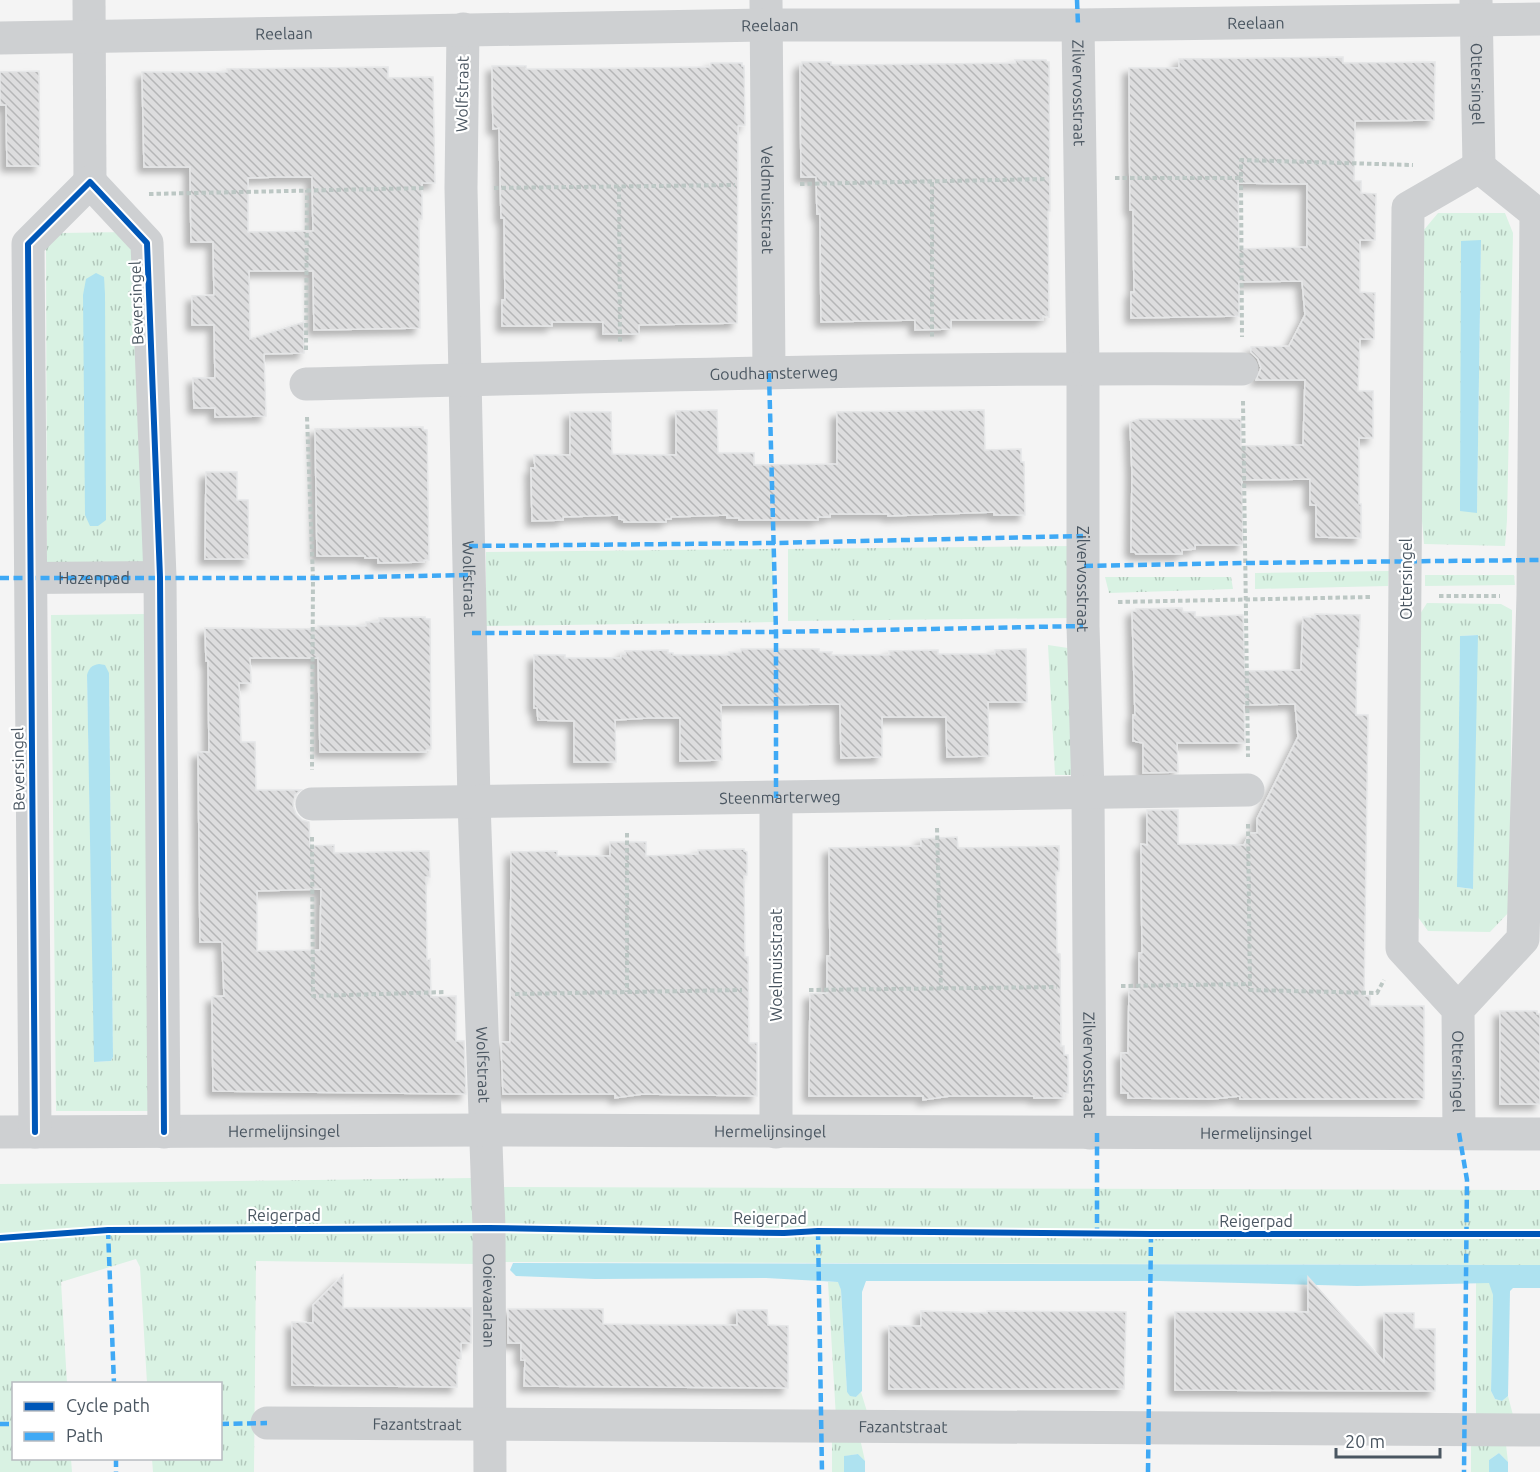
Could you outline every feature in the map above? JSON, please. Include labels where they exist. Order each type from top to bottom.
[{"type":"street","points":[[89,0],[90,182]]},
{"type":"street","name":"Reelaan","points":[[0,38],[463,29],[766,13],[1078,26],[1476,10],[1540,19]]},
{"type":"street","name":"Ottersingel","points":[[1476,10],[1479,167]]},
{"type":"street","name":"Veldmuisstraat","points":[[766,13],[769,373]]},
{"type":"street","name":"Zilvervosstraat","points":[[1078,26],[1090,1133]]},
{"type":"street","name":"Wolfstraat","points":[[463,29],[461,188],[474,802],[486,1130]]},
{"type":"street","name":"Ottersingel","points":[[1458,1009],[1523,939],[1533,596],[1536,213],[1479,167]]},
{"type":"street","name":"Ottersingel","points":[[1459,1133],[1458,1009],[1402,948],[1407,597],[1408,208],[1479,167]]},
{"type":"street","name":"Beversingel","points":[[35,1132],[28,244],[90,182],[147,243],[159,577],[164,1132]]},
{"type":"street","name":"Goudhamsterweg","points":[[306,384],[932,370],[1242,369]]},
{"type":"street","name":"Hazenpad","points":[[30,578],[159,577]]},
{"type":"street","name":"Steenmarterweg","points":[[312,804],[1248,790]]},
{"type":"street","name":"Woelmuisstraat","points":[[776,798],[776,1132]]},
{"type":"street","name":"Hermelijnsingel","points":[[0,1132],[486,1130],[1540,1134]]},
{"type":"street","name":"Ooievaarlaan","points":[[486,1130],[490,1472]]},
{"type":"street","name":"Fazantstraat","points":[[267,1424],[1540,1430]]},
{"type":"path","points":[[1402,948],[1377,993],[1250,990],[1241,160],[1419,165]]},
{"type":"path","points":[[123,218],[150,194],[1079,178],[1241,178]]},
{"type":"path","points":[[932,182],[932,370]]},
{"type":"path","points":[[619,187],[621,376]]},
{"type":"path","points":[[307,190],[306,384],[314,578],[313,996],[1250,984]]},
{"type":"path","points":[[1083,602],[1533,596]]},
{"type":"path","points":[[937,795],[941,989]]},
{"type":"path","points":[[626,800],[627,992]]},
{"type":"green space","points":[[1438,213],[1505,213],[1513,233],[1505,546],[1424,544],[1421,510],[1423,231]],"holes":[[[1462,241],[1481,241],[1477,513]]]},
{"type":"green space","points":[[126,232],[142,247],[145,563],[47,565],[46,248],[61,233]]},
{"type":"green space","points":[[1075,546],[1076,618],[788,621],[788,549]]},
{"type":"green space","points":[[773,549],[774,622],[486,626],[486,552]]},
{"type":"green space","points":[[1389,571],[1388,586],[1255,589],[1255,573]]},
{"type":"green space","points":[[1425,575],[1514,575],[1515,585],[1425,586]]},
{"type":"green space","points":[[1105,577],[1231,577],[1233,589],[1109,593]]},
{"type":"green space","points":[[1427,603],[1501,604],[1512,610],[1510,911],[1490,932],[1428,931],[1415,913],[1420,614]],"holes":[[[1477,635],[1473,889],[1457,887],[1460,636]]]},
{"type":"green space","points":[[147,614],[153,1111],[56,1111],[51,615]],"holes":[[[109,673],[113,1057],[111,1061],[95,1062],[87,675]]]},
{"type":"green space","points":[[1048,645],[1068,648],[1074,775],[1055,775]]},
{"type":"green space","points":[[474,1178],[476,1264],[256,1261],[254,1472],[153,1472],[152,1460],[222,1460],[222,1382],[147,1382],[140,1267],[136,1259],[61,1282],[67,1382],[12,1382],[12,1460],[71,1460],[72,1472],[0,1472],[0,1184]]},
{"type":"green space","points":[[504,1187],[1540,1190],[1540,1265],[504,1262]]},
{"type":"green space","points":[[828,1282],[839,1282],[841,1290],[847,1392],[856,1397],[861,1392],[869,1418],[836,1418]]},
{"type":"green space","points":[[1476,1283],[1490,1283],[1493,1295],[1491,1391],[1495,1399],[1502,1401],[1508,1396],[1514,1419],[1476,1420]]},
{"type":"green space","points":[[859,1434],[865,1461],[858,1454],[845,1456],[844,1472],[832,1472],[832,1439]]},
{"type":"green space","points":[[1505,1436],[1508,1462],[1499,1453],[1489,1460],[1489,1472],[1471,1472],[1471,1444]]},
{"type":"water","points":[[1481,240],[1477,513],[1460,511],[1461,241]]},
{"type":"water","points":[[96,273],[104,277],[105,294],[106,520],[98,526],[90,526],[85,515],[83,295],[86,279]]},
{"type":"water","points":[[1478,635],[1473,889],[1457,887],[1460,636]]},
{"type":"water","points":[[99,664],[105,665],[109,673],[113,1057],[111,1061],[94,1062],[87,675],[91,667]]},
{"type":"water","points":[[513,1263],[1540,1265],[1540,1288],[1513,1288],[1510,1291],[1508,1396],[1502,1401],[1495,1399],[1491,1391],[1493,1295],[1489,1283],[1357,1286],[1159,1281],[866,1281],[862,1292],[862,1391],[856,1397],[850,1396],[847,1392],[841,1290],[838,1282],[766,1278],[595,1279],[516,1276],[510,1270]]},
{"type":"water","points":[[1499,1453],[1508,1462],[1508,1472],[1489,1472],[1489,1460]]},
{"type":"water","points":[[858,1454],[865,1461],[865,1472],[844,1472],[844,1456]]},
{"type":"building","points":[[1343,57],[1343,63],[1435,62],[1434,120],[1355,121],[1354,181],[1361,181],[1361,193],[1376,194],[1375,240],[1360,240],[1360,292],[1375,293],[1374,339],[1360,339],[1358,391],[1373,391],[1373,438],[1359,438],[1361,538],[1316,537],[1316,505],[1310,505],[1310,479],[1242,480],[1243,545],[1195,545],[1195,549],[1182,550],[1182,554],[1136,554],[1131,552],[1130,422],[1139,419],[1241,419],[1241,446],[1303,445],[1305,380],[1256,380],[1261,368],[1258,359],[1251,352],[1251,347],[1289,346],[1305,315],[1302,281],[1239,282],[1239,316],[1131,318],[1131,292],[1134,292],[1133,210],[1130,210],[1129,68],[1179,68],[1179,59]],"holes":[[[1238,183],[1307,184],[1307,247],[1239,249]]]},
{"type":"building","points":[[1015,60],[1046,60],[1049,62],[1049,317],[1043,316],[1043,320],[951,320],[951,329],[915,330],[915,320],[821,322],[820,214],[817,214],[816,177],[801,177],[800,65],[802,62],[831,62],[831,65],[850,65],[1016,63]]},
{"type":"building","points":[[711,63],[742,63],[744,66],[745,125],[738,126],[737,323],[639,325],[639,334],[603,334],[603,322],[552,322],[552,326],[502,326],[502,300],[505,300],[504,218],[501,218],[499,128],[493,129],[492,66],[526,66],[526,69],[710,67]]},
{"type":"building","points":[[388,67],[388,78],[433,77],[435,183],[422,183],[422,219],[419,219],[420,328],[314,330],[313,271],[249,271],[250,339],[304,322],[304,353],[264,354],[266,416],[215,417],[215,408],[194,408],[193,378],[215,378],[214,325],[192,325],[192,296],[214,295],[213,242],[191,242],[190,167],[144,167],[142,72],[227,72],[227,69]],"holes":[[[312,177],[313,231],[248,232],[248,178]]]},
{"type":"building","points":[[39,71],[40,166],[7,166],[6,105],[0,105],[0,72]]},
{"type":"building","points":[[717,410],[718,453],[754,453],[754,465],[837,464],[837,412],[984,410],[985,450],[1021,449],[1021,462],[1024,462],[1025,515],[994,515],[994,512],[888,516],[888,514],[830,514],[830,517],[818,517],[818,520],[739,520],[739,518],[727,518],[727,515],[671,517],[671,519],[666,519],[666,522],[624,522],[619,519],[619,515],[563,517],[563,520],[532,521],[531,468],[535,468],[534,455],[570,455],[570,412],[611,412],[612,454],[676,455],[676,411]]},
{"type":"building","points":[[423,427],[423,430],[427,430],[429,560],[378,563],[378,558],[365,558],[365,556],[317,556],[315,429]]},
{"type":"building","points":[[206,472],[237,472],[237,500],[248,500],[249,559],[205,559]]},
{"type":"building","points":[[1182,608],[1183,612],[1195,612],[1195,617],[1243,615],[1245,671],[1301,670],[1303,617],[1315,618],[1315,614],[1360,615],[1356,715],[1368,715],[1364,996],[1370,996],[1370,1006],[1424,1006],[1424,1099],[1240,1099],[1240,1096],[1213,1099],[1128,1098],[1128,1093],[1121,1093],[1121,1053],[1128,1053],[1129,989],[1139,989],[1139,953],[1142,953],[1141,844],[1147,845],[1147,810],[1178,810],[1178,844],[1244,845],[1250,833],[1257,833],[1257,819],[1298,737],[1295,704],[1244,705],[1245,743],[1177,743],[1178,772],[1143,773],[1143,743],[1133,741],[1133,715],[1135,715],[1132,611]]},
{"type":"building","points":[[425,617],[425,619],[430,619],[431,749],[426,752],[320,752],[318,658],[250,658],[251,683],[239,683],[241,742],[255,742],[256,790],[301,790],[295,795],[293,805],[296,814],[302,820],[309,822],[310,846],[334,845],[334,853],[429,851],[430,877],[426,877],[427,960],[430,959],[431,997],[456,996],[456,1041],[464,1041],[466,1094],[213,1091],[212,997],[224,996],[222,942],[200,942],[198,752],[209,752],[208,661],[206,661],[205,628],[318,629],[318,626],[366,626],[366,622],[379,622],[379,618]],"holes":[[[321,889],[320,950],[257,951],[257,891]]]},
{"type":"building","points":[[741,649],[819,649],[819,652],[832,652],[831,655],[890,655],[889,651],[938,650],[938,654],[995,654],[995,650],[1026,649],[1027,702],[988,702],[989,756],[947,757],[946,717],[882,717],[882,757],[841,758],[840,704],[721,705],[722,760],[680,761],[680,718],[648,718],[615,720],[616,762],[574,762],[574,721],[538,720],[537,708],[534,708],[534,655],[565,655],[565,658],[621,658],[621,654],[626,654],[625,651],[668,650],[668,653],[673,653],[673,655],[729,655],[729,652],[741,652]]},
{"type":"building","points":[[957,837],[958,848],[1059,846],[1059,871],[1056,872],[1057,953],[1060,954],[1061,1046],[1064,1046],[1064,1055],[1068,1055],[1068,1093],[1064,1093],[1064,1098],[950,1096],[923,1100],[923,1096],[809,1096],[810,994],[827,993],[827,956],[830,956],[829,848],[921,846],[921,839]]},
{"type":"building","points":[[610,842],[646,842],[646,856],[698,854],[698,850],[744,849],[747,852],[747,875],[744,876],[745,957],[748,957],[749,1043],[757,1043],[757,1096],[643,1094],[615,1098],[615,1094],[503,1094],[501,1042],[510,1042],[511,852],[557,851],[557,856],[610,856]]},
{"type":"building","points":[[1500,1011],[1537,1011],[1537,1014],[1540,1014],[1540,1104],[1500,1104]]},
{"type":"building","points":[[343,1275],[343,1308],[471,1308],[471,1343],[461,1343],[461,1359],[457,1360],[457,1387],[292,1385],[292,1322],[313,1323],[313,1305]]},
{"type":"building","points":[[1308,1277],[1384,1362],[1384,1313],[1414,1313],[1414,1329],[1435,1329],[1435,1391],[1175,1390],[1175,1312],[1308,1312]]},
{"type":"building","points":[[508,1309],[603,1309],[603,1324],[660,1325],[737,1325],[737,1310],[767,1310],[768,1325],[788,1326],[788,1388],[524,1386],[525,1360],[521,1360],[521,1343],[508,1343]]},
{"type":"building","points":[[921,1311],[1126,1312],[1124,1389],[889,1389],[889,1326],[921,1326]]},
{"type":"marked path","points":[[1077,0],[1078,25]]},
{"type":"marked path","points":[[769,373],[776,632],[776,798]]},
{"type":"marked path","points":[[469,546],[774,543],[1083,536]]},
{"type":"marked path","points":[[1084,566],[1540,560]]},
{"type":"marked path","points":[[0,578],[313,578],[470,575]]},
{"type":"marked path","points":[[472,633],[776,632],[1083,626]]},
{"type":"marked path","points":[[1097,1133],[1097,1232]]},
{"type":"marked path","points":[[1459,1133],[1467,1180],[1464,1472]]},
{"type":"marked path","points":[[108,1230],[114,1382]]},
{"type":"marked path","points":[[818,1231],[822,1472]]},
{"type":"marked path","points":[[1148,1472],[1151,1234]]},
{"type":"marked path","points":[[222,1424],[267,1423]]},
{"type":"marked path","points":[[0,1424],[12,1424]]},
{"type":"marked path","points":[[116,1460],[116,1472]]},
{"type":"cycle path","points":[[35,1132],[28,244],[90,182],[147,243],[160,577],[164,1132]]},
{"type":"cycle path","name":"Reigerpad","points":[[0,1238],[108,1230],[489,1228],[784,1233],[818,1231],[1540,1234]]}]
